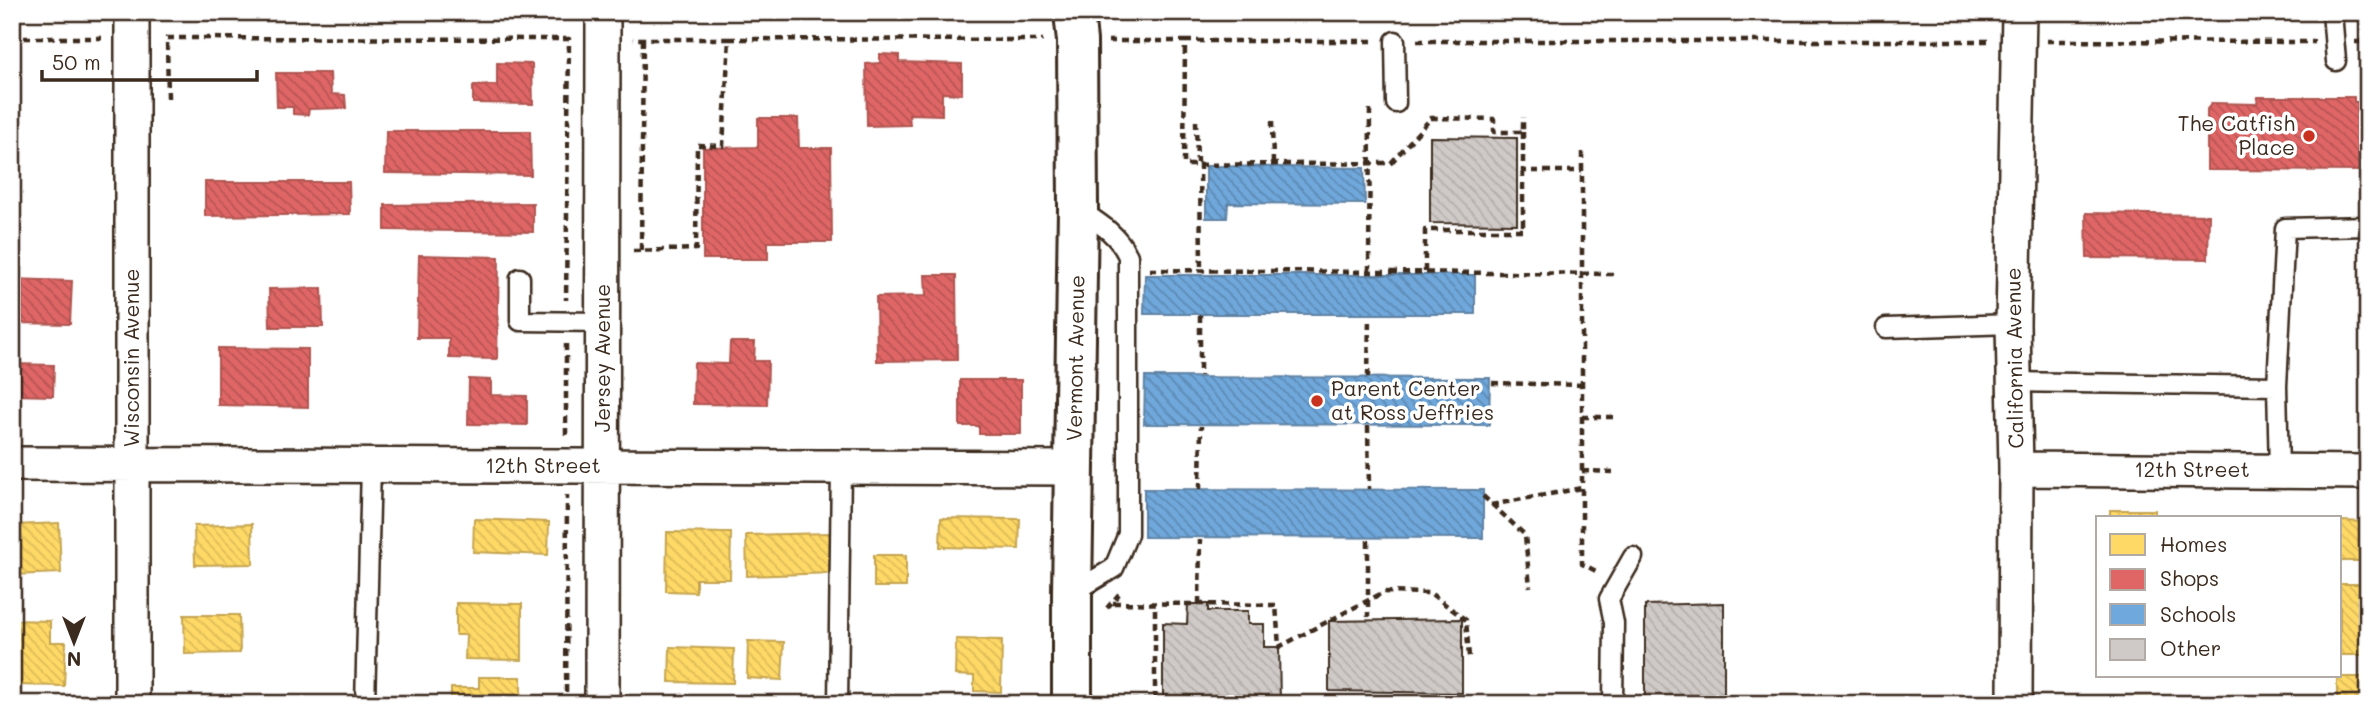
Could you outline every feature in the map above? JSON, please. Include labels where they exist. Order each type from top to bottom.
[{"type":"street","name":"Wisconsin Avenue","points":[[132,25],[132,704]]},
{"type":"street","name":"Jersey Avenue","points":[[602,704],[603,26]]},
{"type":"street","name":"Vermont Avenue","points":[[1075,26],[1077,209],[1072,593],[1096,703]]},
{"type":"street","name":"California Avenue","points":[[2015,704],[2016,469],[2013,324],[2018,27]]},
{"type":"street","name":"12th Street","points":[[12,464],[1074,468]]},
{"type":"street","name":"12th Street","points":[[2016,469],[2368,471]]},
{"type":"lane","points":[[2332,12],[2336,61]]},
{"type":"lane","points":[[1395,41],[1396,103]]},
{"type":"lane","points":[[1072,593],[1114,568],[1128,534],[1128,256],[1121,242],[1106,227],[1077,209]]},
{"type":"lane","points":[[2279,471],[2277,386],[2285,228],[2368,226]]},
{"type":"lane","points":[[520,278],[520,321],[603,322]]},
{"type":"lane","points":[[1886,328],[2013,324]]},
{"type":"lane","points":[[2014,382],[2277,386]]},
{"type":"lane","points":[[365,704],[371,465]]},
{"type":"lane","points":[[838,704],[841,467]]},
{"type":"lane","points":[[1613,704],[1614,623],[1609,599],[1633,558]]},
{"type":"path","points":[[12,38],[132,25],[167,38],[569,39],[603,26],[642,38],[729,39],[1075,26],[1185,41],[1395,41],[2018,27],[2368,42]]},
{"type":"path","points":[[167,38],[168,98]]},
{"type":"path","points":[[641,250],[642,38]]},
{"type":"path","points":[[566,704],[569,39]]},
{"type":"path","points":[[624,251],[696,249],[697,145],[723,146],[729,39]]},
{"type":"path","points":[[1185,41],[1184,165],[1391,163],[1431,118],[1494,119],[1494,132],[1523,132]]},
{"type":"path","points":[[1369,272],[1370,105]]},
{"type":"path","points":[[1425,272],[1424,230],[1523,230],[1523,117]]},
{"type":"path","points":[[1196,121],[1201,271]]},
{"type":"path","points":[[1272,121],[1273,163]]},
{"type":"path","points":[[1582,152],[1583,564],[1618,583]]},
{"type":"path","points":[[1524,171],[1582,171]]},
{"type":"path","points":[[1141,270],[1615,274]]},
{"type":"path","points":[[1200,315],[1200,376]]},
{"type":"path","points":[[1368,377],[1369,317]]},
{"type":"path","points":[[1492,383],[1582,385]]},
{"type":"path","points":[[1582,417],[1616,417]]},
{"type":"path","points":[[1200,489],[1201,426]]},
{"type":"path","points":[[1368,426],[1369,489]]},
{"type":"path","points":[[1583,471],[1615,472]]},
{"type":"path","points":[[1491,505],[1583,488]]},
{"type":"path","points":[[1483,496],[1525,535],[1530,587]]},
{"type":"path","points":[[1199,604],[1200,540]]},
{"type":"path","points":[[1368,540],[1368,617]]},
{"type":"path","points":[[1107,621],[1107,608],[1124,586]]},
{"type":"path","points":[[1112,603],[1276,605],[1279,647],[1384,592],[1430,593],[1466,620],[1469,657]]},
{"type":"path","points":[[1096,703],[1155,700],[1155,604]]},
{"type":"path","points":[[1096,703],[1107,688]]},
{"type":"building: Homes","points":[[2110,510],[2155,510],[2155,516],[2110,516]]},
{"type":"building: Homes","points":[[941,518],[1020,519],[1019,549],[940,547]]},
{"type":"building: Homes","points":[[474,519],[549,522],[548,555],[473,552]]},
{"type":"building: Homes","points":[[2342,521],[2368,522],[2368,561],[2342,561]]},
{"type":"building: Homes","points":[[59,523],[61,573],[12,575],[12,549],[16,548],[15,525]]},
{"type":"building: Homes","points":[[252,524],[253,564],[195,565],[194,526]]},
{"type":"building: Homes","points":[[667,532],[731,533],[730,579],[696,579],[696,592],[666,591]]},
{"type":"building: Homes","points":[[831,533],[832,573],[747,576],[746,535]]},
{"type":"building: Homes","points":[[874,555],[906,555],[906,587],[874,587]]},
{"type":"building: Homes","points":[[2342,584],[2368,584],[2368,655],[2342,655]]},
{"type":"building: Homes","points":[[456,603],[522,604],[522,660],[465,659],[466,635],[456,635]]},
{"type":"building: Homes","points":[[184,615],[239,615],[240,653],[185,654]]},
{"type":"building: Homes","points":[[12,620],[50,621],[50,642],[66,642],[64,686],[12,685]]},
{"type":"building: Homes","points":[[956,639],[1002,640],[1001,692],[974,691],[974,676],[955,675]]},
{"type":"building: Homes","points":[[748,641],[784,642],[782,680],[747,678]]},
{"type":"building: Homes","points":[[670,647],[734,649],[733,683],[669,682]]},
{"type":"building: Homes","points":[[479,677],[521,677],[521,704],[451,704],[451,688],[479,688]]},
{"type":"building: Homes","points":[[2368,677],[2368,704],[2337,704],[2337,678]]},
{"type":"building: Homes","points":[[2100,697],[2164,698],[2164,704],[2099,704]]},
{"type":"building: Homes","points":[[885,698],[934,699],[934,704],[885,704]]},
{"type":"building: Shops","points":[[880,54],[899,55],[899,62],[962,64],[962,94],[942,93],[942,115],[909,114],[910,125],[867,126],[866,64],[880,63]]},
{"type":"building: Shops","points":[[497,63],[532,64],[533,104],[473,103],[473,86],[497,85]]},
{"type":"building: Shops","points":[[276,73],[330,73],[331,94],[345,95],[346,108],[309,109],[308,115],[293,114],[293,107],[277,107]]},
{"type":"building: Shops","points":[[2258,97],[2354,97],[2354,102],[2368,102],[2368,171],[2207,170],[2207,109],[2212,103],[2257,104]]},
{"type":"building: Shops","points":[[758,118],[798,118],[799,148],[831,148],[832,242],[768,242],[768,259],[703,259],[703,148],[758,147]]},
{"type":"building: Shops","points":[[386,131],[530,131],[531,175],[385,173]]},
{"type":"building: Shops","points":[[205,182],[349,182],[350,214],[205,216]]},
{"type":"building: Shops","points":[[533,203],[533,232],[385,230],[385,205]]},
{"type":"building: Shops","points":[[2086,213],[2209,215],[2208,259],[2087,258]]},
{"type":"building: Shops","points":[[419,255],[499,257],[497,359],[449,358],[449,338],[417,338]]},
{"type":"building: Shops","points":[[925,275],[956,275],[957,360],[877,361],[876,297],[926,296]]},
{"type":"building: Shops","points":[[12,279],[72,281],[70,324],[12,323]]},
{"type":"building: Shops","points":[[322,288],[323,327],[270,327],[269,289]]},
{"type":"building: Shops","points":[[730,342],[755,342],[754,361],[768,361],[767,405],[693,404],[694,363],[729,364]]},
{"type":"building: Shops","points":[[218,348],[308,349],[308,407],[218,405]]},
{"type":"building: Shops","points":[[12,364],[54,365],[53,396],[12,395]]},
{"type":"building: Shops","points":[[469,379],[491,380],[491,395],[527,396],[527,425],[468,424]]},
{"type":"building: Shops","points":[[960,380],[1021,380],[1021,434],[979,434],[979,426],[960,426]]},
{"type":"building: Schools","points":[[1206,166],[1364,168],[1365,204],[1228,203],[1227,218],[1206,218]]},
{"type":"building: Schools","name":"Parent Center at Ross Jeffries","points":[[1145,275],[1475,275],[1475,314],[1144,314]]},
{"type":"building: Schools","name":"Parent Center at Ross Jeffries","points":[[1145,377],[1490,378],[1489,425],[1144,424]]},
{"type":"building: Schools","points":[[1144,489],[1483,490],[1483,538],[1144,537]]},
{"type":"building: Other","points":[[1430,137],[1517,138],[1517,224],[1430,223]]},
{"type":"building: Other","points":[[1724,603],[1724,704],[1645,704],[1645,605]]},
{"type":"building: Other","points":[[1188,604],[1208,604],[1208,611],[1248,611],[1248,624],[1264,624],[1264,647],[1279,647],[1280,704],[1163,704],[1163,623],[1187,624]]},
{"type":"building: Other","points":[[1462,619],[1462,693],[1329,691],[1329,621]]},
{"type":"place","name":"The Catfish Place","points":[[2309,136]]},
{"type":"place","name":"Parent Center at Ross Jeffries","points":[[1317,401]]}]
